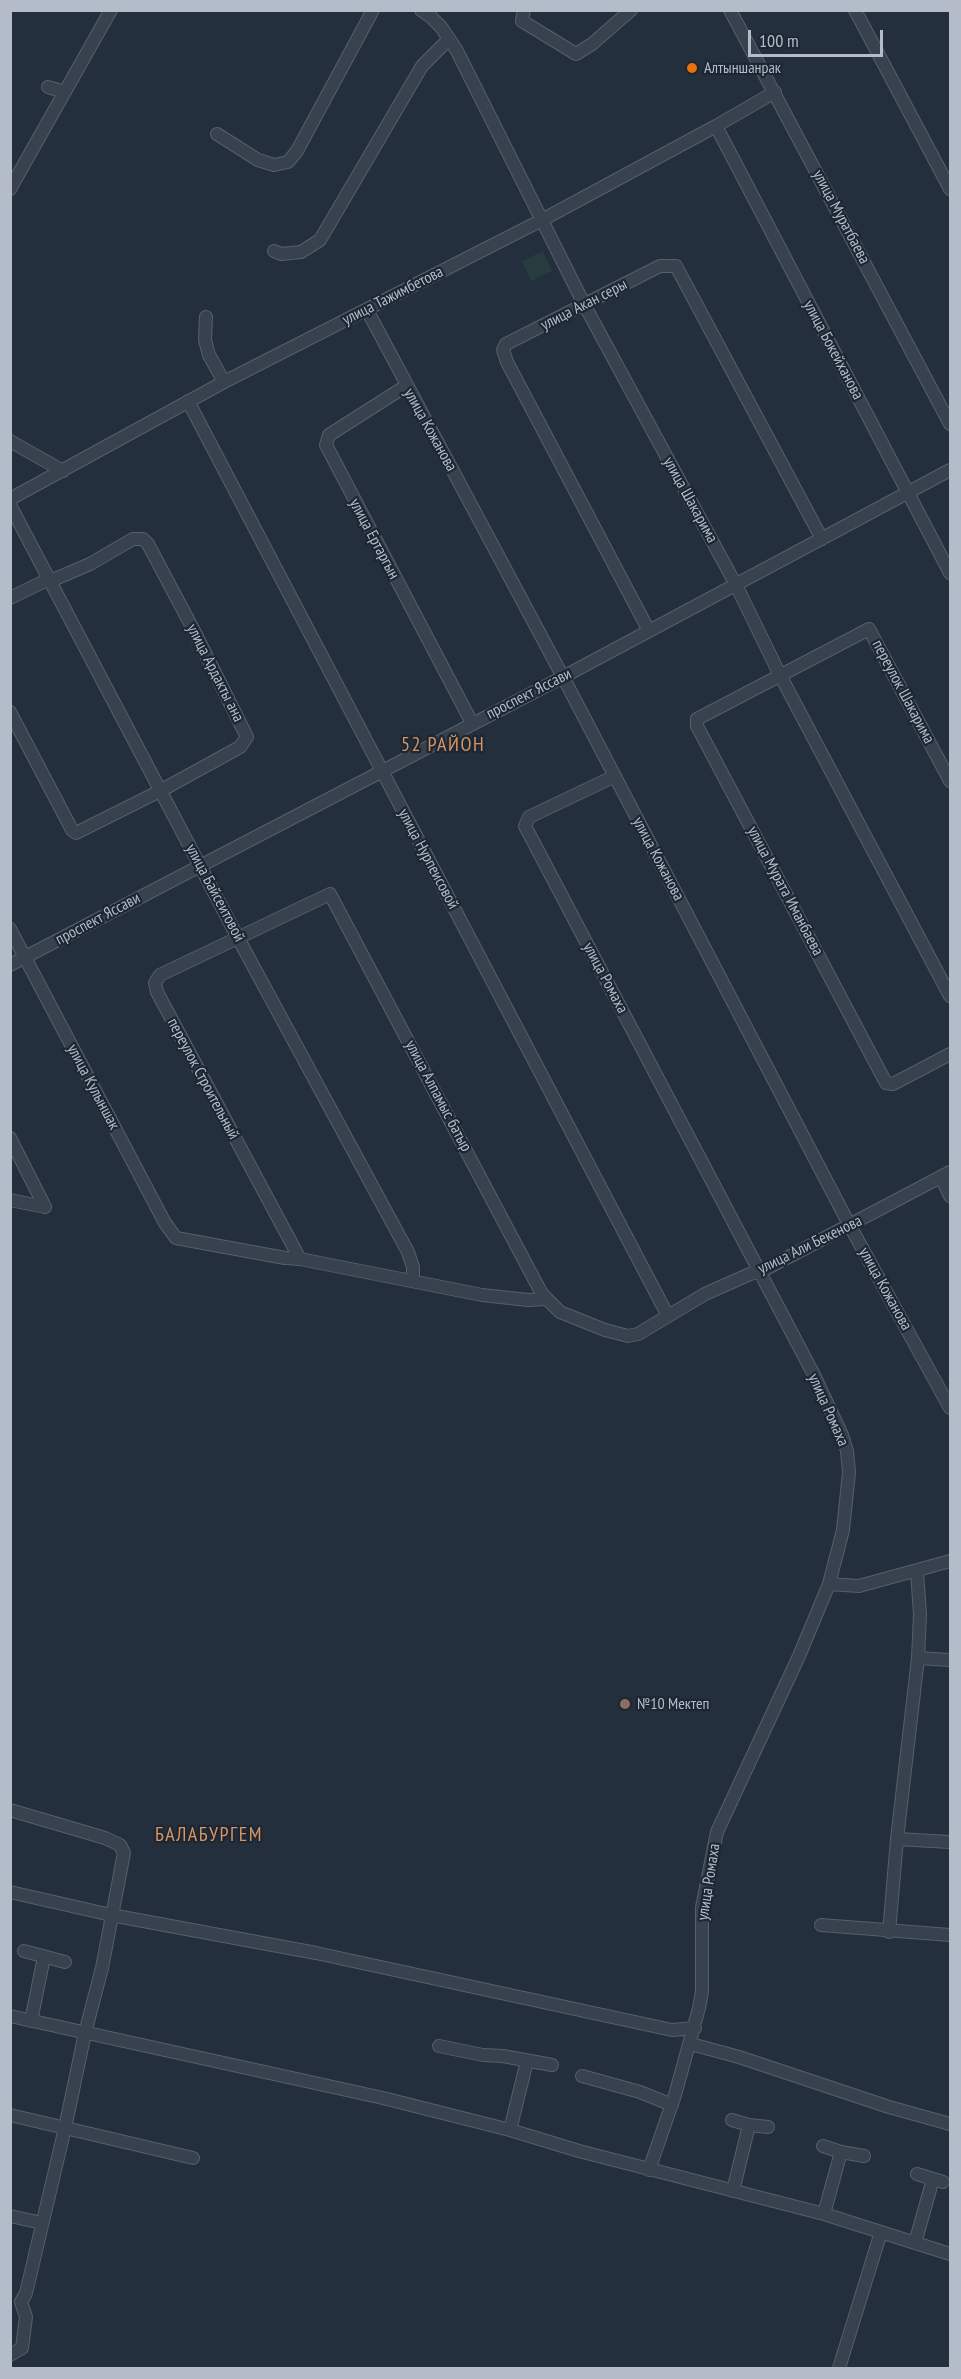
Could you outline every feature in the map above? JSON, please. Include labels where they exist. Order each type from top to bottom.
[{"type":"street","points":[[10,189],[111,10]]},
{"type":"street","points":[[217,134],[258,160],[274,165],[288,162],[297,151],[373,10]]},
{"type":"street","name":"улица Шакарима","points":[[421,10],[432,17],[449,39],[585,306],[736,585],[780,675],[951,996]]},
{"type":"street","points":[[524,10],[522,21],[576,54],[592,44],[631,10]]},
{"type":"street","name":"улица Муратбаева","points":[[730,10],[951,424]]},
{"type":"street","points":[[855,10],[951,189]]},
{"type":"street","points":[[274,251],[281,254],[301,252],[320,240],[422,66],[449,39]]},
{"type":"street","points":[[48,87],[65,92]]},
{"type":"street","name":"улица Тажимбетова","points":[[10,499],[188,401],[542,220],[775,92]]},
{"type":"street","name":"улица Бокейханова","points":[[716,126],[951,573]]},
{"type":"street","name":"улица Акан серы","points":[[649,631],[503,354],[506,344],[660,266],[676,266],[822,539]]},
{"type":"street","name":"улица Кожанова","points":[[367,310],[563,676],[850,1226],[951,1407]]},
{"type":"street","points":[[206,317],[204,327],[209,355],[225,382]]},
{"type":"street","name":"улица Ертаргын","points":[[406,386],[328,435],[326,445],[472,723]]},
{"type":"street","name":"улица Нурпеисовой","points":[[188,401],[668,1316]]},
{"type":"street","points":[[10,441],[63,471]]},
{"type":"street","name":"проспект Яссави","points":[[10,965],[649,631],[951,470]]},
{"type":"street","name":"улица Байсеитовой","points":[[10,505],[238,938],[408,1252],[413,1267],[413,1281]]},
{"type":"street","name":"улица Ардакты ана","points":[[10,598],[50,579],[90,564],[133,539],[142,539],[148,544],[192,627],[246,736],[240,747],[81,831],[74,832],[10,712]]},
{"type":"street","name":"переулок Шакарима","points":[[780,675],[869,629],[951,781]]},
{"type":"street","name":"улица Мурата Иманбаева","points":[[780,675],[701,715],[697,719],[698,726],[886,1083],[893,1084],[951,1054]]},
{"type":"street","name":"улица Ромаха","points":[[615,776],[528,817],[525,826],[814,1375],[847,1451],[849,1472],[839,1553],[829,1584],[799,1656],[717,1832],[702,1907],[702,1991],[695,2028],[672,2105],[649,2170]]},
{"type":"street","name":"улица Алпамыс батыр","points":[[238,938],[330,894],[546,1299]]},
{"type":"street","name":"улица Кулыншак","points":[[10,929],[172,1235],[182,1239],[300,1259]]},
{"type":"street","name":"переулок Строительный","points":[[238,938],[157,976],[155,987],[300,1259]]},
{"type":"street","points":[[10,1138],[45,1207],[10,1200]]},
{"type":"street","points":[[946,1174],[951,1196]]},
{"type":"street","name":"улица Али Бекенова","points":[[546,1299],[560,1312],[605,1330],[628,1336],[638,1334],[724,1284],[760,1272],[946,1174]]},
{"type":"street","points":[[300,1259],[482,1295],[528,1300],[546,1299]]},
{"type":"street","points":[[829,1584],[859,1586],[951,1561]]},
{"type":"street","points":[[889,1932],[897,1839],[918,1659],[920,1614],[917,1572]]},
{"type":"street","points":[[918,1659],[951,1660]]},
{"type":"street","points":[[10,1810],[105,1838],[120,1845],[124,1853],[102,1968],[26,2293],[16,2304],[26,2317],[22,2348],[10,2355]]},
{"type":"street","points":[[897,1839],[951,1842]]},
{"type":"street","points":[[10,1892],[111,1916],[316,1953],[672,2030],[695,2028]]},
{"type":"street","points":[[821,1925],[951,1935]]},
{"type":"street","points":[[24,1951],[65,1962]]},
{"type":"street","points":[[31,2021],[44,1957]]},
{"type":"street","points":[[10,2016],[383,2098],[510,2130],[649,2170],[824,2214],[951,2254]]},
{"type":"street","points":[[691,2044],[739,2056],[889,2107],[951,2124]]},
{"type":"street","points":[[440,2046],[552,2065]]},
{"type":"street","points":[[510,2130],[527,2061]]},
{"type":"street","points":[[582,2076],[640,2092],[672,2105]]},
{"type":"street","points":[[10,2115],[193,2158]]},
{"type":"street","points":[[732,2120],[768,2127]]},
{"type":"street","points":[[733,2191],[749,2125]]},
{"type":"street","points":[[823,2146],[864,2156]]},
{"type":"street","points":[[824,2214],[841,2152]]},
{"type":"street","points":[[915,2243],[938,2180],[918,2174]]},
{"type":"street","points":[[10,2216],[42,2223]]},
{"type":"street","points":[[839,2368],[881,2232]]},
{"type":"green space","points":[[543,251],[552,271],[531,281],[522,261]]},
{"type":"place","name":"Алтыншанрак","points":[[692,68]]},
{"type":"place","name":"№10 Мектеп","points":[[625,1704]]},
{"type":"district","name":"52 РАЙОН","points":[[443,745]]},
{"type":"district","name":"БАЛАБУРГЕМ","points":[[209,1835]]}]
